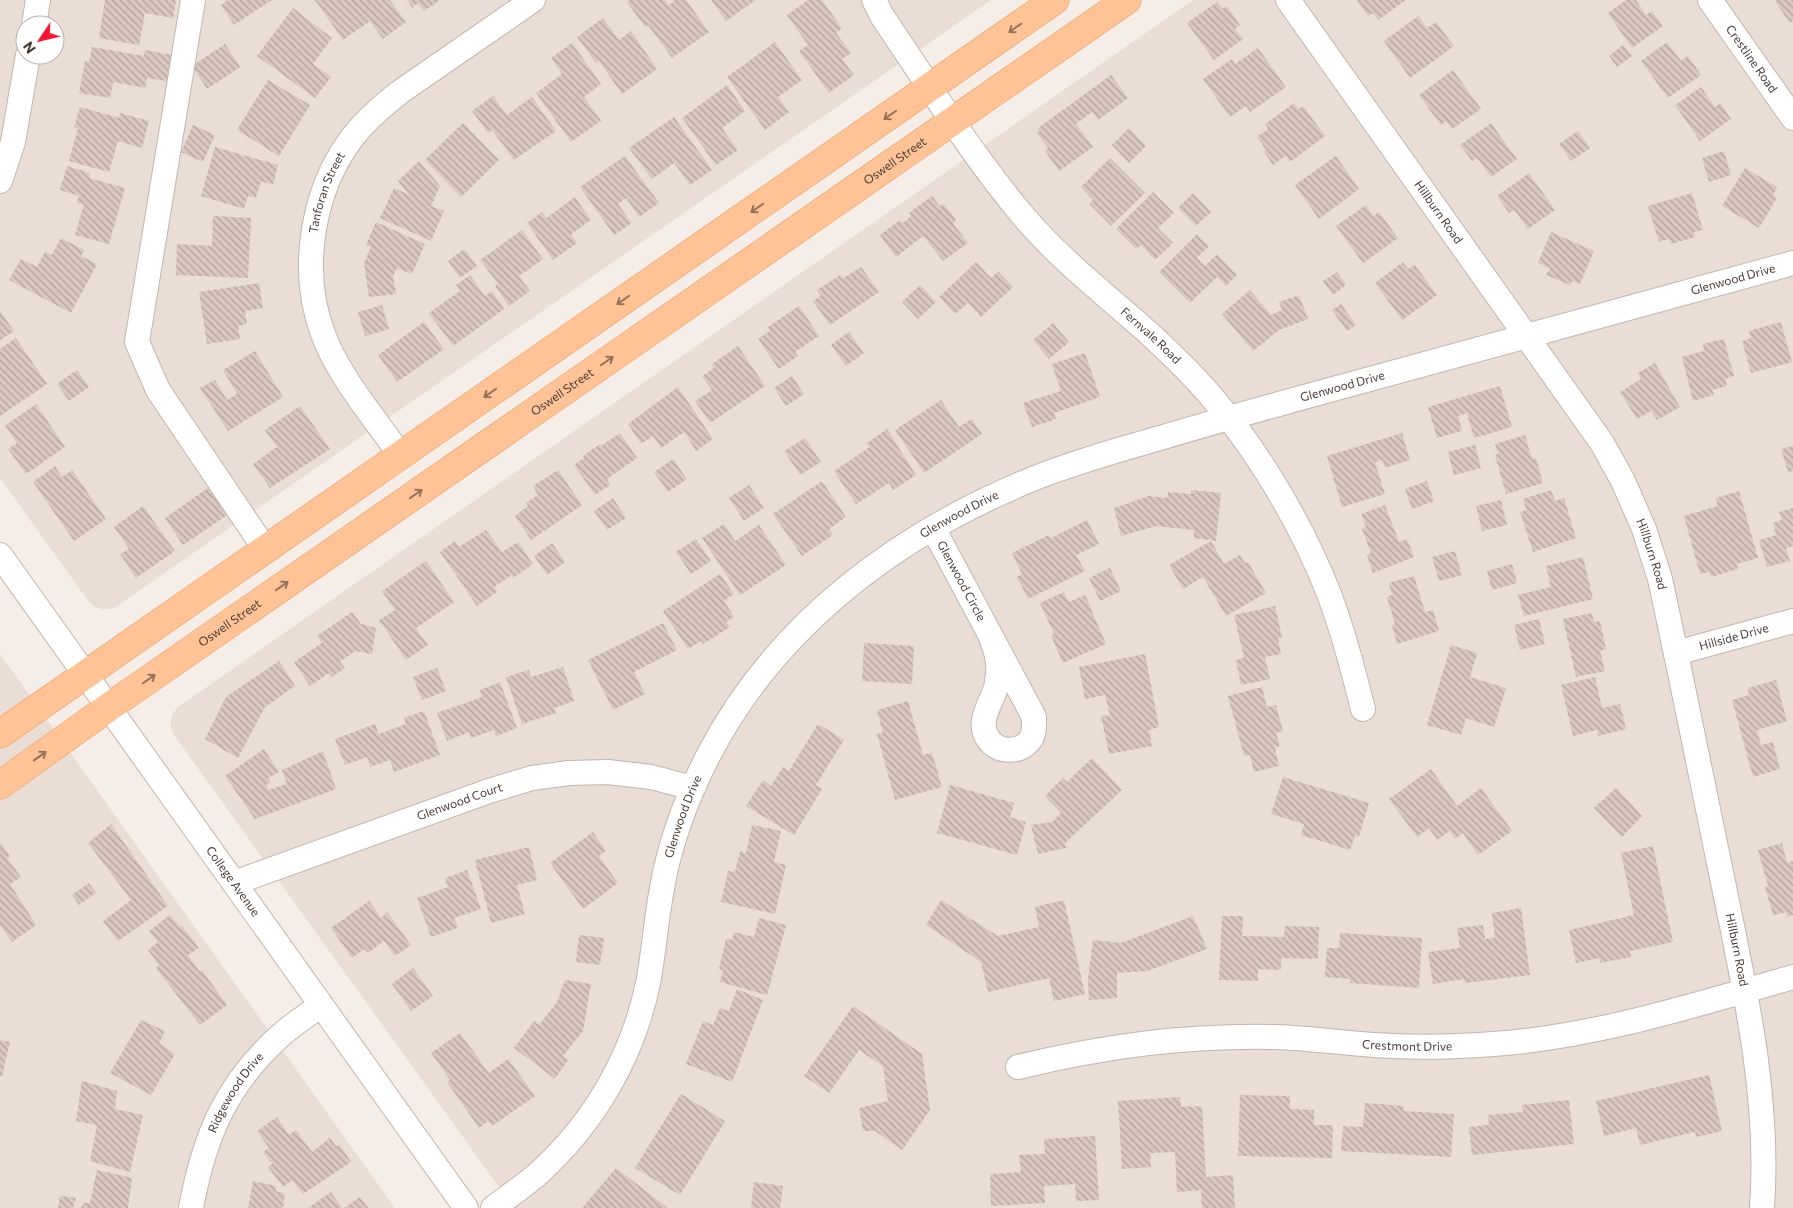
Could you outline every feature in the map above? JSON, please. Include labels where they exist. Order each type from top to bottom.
[{"type":"main road","points":[[0,734],[1056,0]]},
{"type":"main road","name":"Oswell Street","points":[[0,785],[109,707],[1127,0]]},
{"type":"street","points":[[36,15],[38,0]]},
{"type":"street","points":[[193,0],[137,342],[158,390],[265,549]]},
{"type":"street","name":"Tanforan Street","points":[[400,455],[338,366],[323,333],[314,298],[311,259],[315,222],[325,188],[341,155],[383,105],[533,0]]},
{"type":"street","name":"Fernvale Road","points":[[874,0],[882,16],[953,122],[1024,218],[1069,265],[1146,330],[1189,372],[1228,418],[1275,485],[1304,538],[1334,610],[1348,650],[1363,709]]},
{"type":"street","name":"Hillburn Road","points":[[1288,0],[1602,443],[1623,481],[1644,529],[1660,579],[1745,991],[1758,1071],[1763,1132],[1762,1208]]},
{"type":"street","name":"Crestline Road","points":[[1710,0],[1793,118]]},
{"type":"street","points":[[0,181],[13,142],[26,65]]},
{"type":"street","name":"Glenwood Drive","points":[[493,1208],[538,1174],[567,1146],[596,1108],[620,1067],[636,1028],[648,982],[663,883],[677,830],[693,788],[709,755],[736,708],[769,664],[805,623],[846,587],[896,551],[933,528],[1033,479],[1087,459],[1228,418],[1793,263]]},
{"type":"street","name":"Glenwood Circle","points":[[933,528],[989,632]]},
{"type":"street","name":"College Avenue","points":[[0,555],[466,1208]]},
{"type":"street","name":"Hillside Drive","points":[[1676,653],[1793,621]]},
{"type":"street","name":"Glenwood Court","points":[[234,883],[489,791],[532,778],[569,773],[608,772],[651,777],[693,788]]},
{"type":"street","name":"Crestmont Drive","points":[[1018,1068],[1072,1054],[1145,1043],[1203,1038],[1277,1038],[1436,1047],[1494,1044],[1568,1035],[1626,1023],[1793,977]]},
{"type":"street","name":"Ridgewood Drive","points":[[191,1208],[202,1154],[216,1120],[234,1088],[256,1060],[282,1034],[321,1005]]},
{"type":"shaded area","points":[[0,0],[991,0],[117,606],[110,609],[102,609],[95,607],[89,602],[0,478]]},
{"type":"shaded area","points":[[1193,0],[1793,0],[1793,1208],[514,1208],[174,735],[171,728],[173,713],[178,707]]},
{"type":"shaded area","points":[[0,654],[395,1208],[0,1208]]},
{"type":"building","points":[[105,0],[176,0],[173,18],[145,13],[139,45],[99,38]]},
{"type":"building","points":[[228,0],[272,0],[234,25],[221,5]]},
{"type":"building","points":[[315,0],[390,0],[406,22],[383,39],[370,21],[343,40]]},
{"type":"building","points":[[407,0],[440,0],[424,11],[418,3],[412,8]]},
{"type":"building","points":[[630,0],[665,0],[669,5],[675,0],[686,0],[709,32],[672,58],[648,25],[645,27],[627,2]]},
{"type":"building","points":[[711,0],[756,0],[726,21]]},
{"type":"building","points":[[808,0],[822,0],[842,28],[836,33],[851,53],[842,59],[854,75],[829,93],[799,51],[808,45],[787,15]]},
{"type":"building","points":[[1357,0],[1406,0],[1378,20],[1373,13],[1368,16]]},
{"type":"building","points":[[1626,0],[1636,0],[1646,15],[1652,11],[1663,26],[1632,48],[1608,13]]},
{"type":"building","points":[[1776,0],[1793,0],[1793,21],[1790,23]]},
{"type":"building","points":[[1217,2],[1222,9],[1227,6],[1240,25],[1235,29],[1243,39],[1214,60],[1187,23]]},
{"type":"building","points":[[293,8],[332,38],[313,64],[331,77],[315,98],[257,56]]},
{"type":"building","points":[[1418,16],[1427,28],[1436,22],[1454,46],[1410,78],[1384,41]]},
{"type":"building","points":[[603,18],[619,40],[631,31],[657,69],[622,94],[599,61],[596,63],[577,37]]},
{"type":"building","points":[[775,42],[802,80],[778,97],[789,112],[765,130],[727,77]]},
{"type":"building","points":[[1667,42],[1681,61],[1688,56],[1701,75],[1668,98],[1641,61]]},
{"type":"building","points":[[572,43],[601,84],[584,97],[601,121],[571,142],[536,93],[562,74],[551,58]]},
{"type":"building","points":[[225,44],[240,67],[207,89],[192,66]]},
{"type":"building","points":[[1623,45],[1632,56],[1617,67],[1609,56]]},
{"type":"building","points":[[92,47],[144,56],[145,50],[172,55],[167,81],[147,78],[145,88],[113,82],[110,98],[79,93],[85,61],[89,62]]},
{"type":"building","points":[[1258,48],[1286,87],[1250,112],[1246,106],[1230,117],[1203,79],[1232,59],[1235,64]]},
{"type":"building","points":[[1453,70],[1481,109],[1452,129],[1446,121],[1441,125],[1419,95]]},
{"type":"building","points":[[1111,75],[1128,98],[1098,120],[1092,112],[1076,124],[1093,147],[1059,171],[1045,151],[1048,148],[1037,133],[1040,131],[1038,128]]},
{"type":"building","points":[[268,80],[310,105],[279,156],[237,130]]},
{"type":"building","points":[[727,85],[745,111],[722,128],[738,150],[716,165],[682,118]]},
{"type":"building","points":[[1701,87],[1715,107],[1720,103],[1731,119],[1700,141],[1675,105]]},
{"type":"building","points":[[493,96],[507,115],[532,97],[556,131],[514,160],[492,130],[488,133],[472,111]]},
{"type":"building","points":[[1294,103],[1298,109],[1303,106],[1325,136],[1290,162],[1286,155],[1273,165],[1257,137],[1268,129],[1265,124]]},
{"type":"building","points":[[80,107],[119,118],[120,113],[149,121],[142,148],[118,141],[109,172],[69,161],[78,128],[74,127]]},
{"type":"building","points":[[674,117],[712,170],[690,185],[674,163],[652,179],[629,148]]},
{"type":"building","points":[[463,123],[499,160],[461,197],[425,160]]},
{"type":"building","points":[[1491,123],[1517,159],[1491,177],[1477,158],[1472,161],[1460,145]]},
{"type":"building","points":[[193,125],[215,135],[203,162],[181,152]]},
{"type":"building","points":[[1129,128],[1146,146],[1129,163],[1112,145]]},
{"type":"building","points":[[1578,131],[1590,148],[1571,161],[1559,144]]},
{"type":"building","points":[[215,147],[278,165],[273,185],[261,181],[256,198],[248,196],[244,209],[201,196]]},
{"type":"building","points":[[1724,151],[1731,175],[1709,182],[1702,158]]},
{"type":"building","points":[[625,156],[659,203],[639,217],[626,198],[618,204],[632,223],[614,235],[580,187]]},
{"type":"building","points":[[1336,156],[1359,189],[1319,219],[1295,185]]},
{"type":"building","points":[[1110,158],[1145,193],[1111,226],[1089,204],[1093,200],[1081,187]]},
{"type":"building","points":[[419,161],[440,186],[431,206],[444,211],[431,241],[380,218],[394,188],[409,195],[398,181]]},
{"type":"building","points":[[67,166],[90,173],[89,178],[125,188],[109,244],[75,235],[84,204],[77,203],[79,196],[60,190]]},
{"type":"building","points":[[1745,168],[1777,187],[1773,195],[1777,198],[1759,228],[1722,206]]},
{"type":"building","points":[[1529,173],[1555,210],[1528,229],[1514,210],[1509,213],[1497,196]]},
{"type":"building","points":[[1153,192],[1174,213],[1158,228],[1173,243],[1155,260],[1141,245],[1136,249],[1116,229]]},
{"type":"building","points":[[1193,193],[1211,212],[1196,226],[1178,208]]},
{"type":"building","points":[[1692,193],[1703,230],[1694,232],[1695,237],[1671,244],[1669,239],[1659,242],[1648,206]]},
{"type":"building","points":[[932,196],[940,206],[944,204],[956,220],[953,223],[968,243],[943,261],[923,236],[896,257],[880,235],[900,220],[903,223],[911,216],[909,213]]},
{"type":"building","points":[[575,197],[591,220],[571,234],[577,243],[553,260],[527,223],[542,212],[546,218]]},
{"type":"building","points":[[1366,205],[1373,216],[1379,212],[1398,238],[1363,263],[1336,226]]},
{"type":"building","points":[[213,216],[251,218],[248,278],[176,275],[177,244],[212,246]]},
{"type":"building","points":[[376,222],[425,244],[412,274],[397,268],[393,277],[396,294],[369,297],[364,263],[371,247],[366,245]]},
{"type":"building","points":[[522,230],[543,259],[519,276],[530,291],[509,306],[495,286],[498,284],[480,260]]},
{"type":"building","points":[[1551,232],[1594,251],[1580,284],[1572,281],[1570,285],[1546,275],[1550,268],[1538,263]]},
{"type":"building","points":[[1197,234],[1209,246],[1197,258],[1205,266],[1217,254],[1237,275],[1226,286],[1217,277],[1190,303],[1159,272]]},
{"type":"building","points":[[61,238],[84,250],[81,256],[97,264],[71,313],[9,280],[21,259],[37,267],[45,252],[52,255]]},
{"type":"building","points":[[464,249],[477,266],[460,278],[448,261]]},
{"type":"building","points":[[976,262],[991,278],[998,271],[1013,287],[981,317],[968,303],[955,314],[939,297]]},
{"type":"building","points":[[1403,262],[1408,269],[1415,265],[1437,295],[1402,320],[1375,283]]},
{"type":"building","points":[[861,267],[879,292],[830,325],[813,301],[821,296],[817,290],[840,275],[842,279]]},
{"type":"building","points":[[1337,272],[1346,285],[1333,295],[1323,281]]},
{"type":"building","points":[[470,275],[485,296],[492,291],[504,309],[453,346],[429,313],[460,291],[456,285]]},
{"type":"building","points":[[259,283],[263,308],[245,311],[247,324],[238,326],[240,339],[207,344],[199,292]]},
{"type":"building","points":[[920,285],[936,302],[918,319],[902,302]]},
{"type":"building","points":[[1250,290],[1271,315],[1282,310],[1279,302],[1299,295],[1308,319],[1279,330],[1253,351],[1222,314]]},
{"type":"building","points":[[1341,304],[1356,325],[1347,331],[1332,310]]},
{"type":"building","points":[[382,305],[389,329],[365,336],[358,312]]},
{"type":"building","points":[[799,306],[819,336],[795,352],[798,356],[779,369],[758,339],[770,331],[768,327]]},
{"type":"building","points":[[0,311],[14,331],[0,340]]},
{"type":"building","points":[[424,322],[444,349],[397,382],[378,355]]},
{"type":"building","points":[[1781,322],[1792,362],[1751,373],[1742,341],[1751,338],[1749,331]]},
{"type":"building","points":[[1053,323],[1069,342],[1049,359],[1033,340]]},
{"type":"building","points":[[849,332],[864,353],[846,366],[831,345]]},
{"type":"building","points":[[16,338],[47,384],[0,416],[0,349]]},
{"type":"building","points":[[1724,339],[1734,376],[1725,379],[1727,386],[1712,390],[1714,395],[1693,401],[1682,357],[1704,351],[1703,344]]},
{"type":"building","points":[[738,346],[765,386],[710,423],[695,401],[712,390],[702,376],[714,368],[712,364]]},
{"type":"building","points":[[255,351],[283,397],[228,431],[200,388],[215,380],[227,400],[237,394],[223,370]]},
{"type":"building","points":[[1085,353],[1100,397],[1054,413],[1056,419],[1032,427],[1023,403],[1061,391],[1052,364]]},
{"type":"building","points":[[1655,363],[1680,407],[1657,420],[1651,411],[1637,419],[1620,392],[1641,379],[1638,373]]},
{"type":"building","points":[[77,370],[89,387],[69,401],[57,384]]},
{"type":"building","points":[[792,376],[804,394],[786,406],[774,388]]},
{"type":"building","points":[[1500,386],[1512,427],[1474,438],[1467,413],[1458,416],[1462,431],[1437,438],[1428,407]]},
{"type":"building","points":[[678,387],[713,439],[696,451],[684,432],[661,448],[653,436],[641,444],[628,424]]},
{"type":"building","points":[[941,400],[959,427],[972,419],[982,434],[924,473],[895,430]]},
{"type":"building","points":[[36,404],[65,447],[26,474],[8,449],[17,443],[5,426]]},
{"type":"building","points":[[300,406],[330,449],[270,488],[253,464],[277,447],[265,430]]},
{"type":"building","points":[[887,429],[916,475],[893,490],[889,483],[856,504],[834,471],[870,447],[867,443]]},
{"type":"building","points":[[620,433],[637,458],[607,479],[610,485],[595,495],[574,465],[600,444],[601,446]]},
{"type":"building","points":[[1402,433],[1410,460],[1385,468],[1382,460],[1375,462],[1385,494],[1342,507],[1327,456]]},
{"type":"building","points":[[1525,435],[1532,459],[1536,458],[1543,483],[1506,494],[1495,455],[1498,454],[1495,444]]},
{"type":"building","points":[[805,438],[821,462],[800,475],[784,451]]},
{"type":"building","points":[[1475,445],[1481,468],[1454,475],[1448,452]]},
{"type":"building","points":[[1793,446],[1793,471],[1788,472],[1781,449]]},
{"type":"building","points":[[673,459],[687,479],[668,492],[654,472]]},
{"type":"building","points":[[55,466],[62,477],[72,470],[106,519],[74,541],[33,482]]},
{"type":"building","points":[[558,470],[582,505],[531,540],[515,516],[528,506],[526,503],[538,495],[533,486]]},
{"type":"building","points":[[822,481],[846,517],[829,529],[833,535],[802,556],[773,514]]},
{"type":"building","points":[[1427,481],[1434,501],[1412,509],[1405,489]]},
{"type":"building","points":[[749,485],[764,508],[744,521],[729,498]]},
{"type":"building","points":[[208,488],[227,515],[183,545],[165,518]]},
{"type":"building","points":[[1191,490],[1221,493],[1216,541],[1194,538],[1194,530],[1156,526],[1121,536],[1114,508],[1149,496],[1167,498],[1168,492],[1191,494]]},
{"type":"building","points":[[1551,490],[1555,501],[1564,498],[1576,538],[1533,552],[1520,512],[1526,510],[1523,499]]},
{"type":"building","points":[[1739,491],[1758,558],[1737,564],[1738,569],[1711,577],[1709,572],[1700,574],[1684,516],[1718,506],[1716,498]]},
{"type":"building","points":[[613,498],[626,518],[607,530],[594,511]]},
{"type":"building","points":[[1501,500],[1507,525],[1482,531],[1476,506]]},
{"type":"building","points":[[1385,505],[1399,542],[1407,539],[1414,557],[1373,573],[1367,555],[1371,553],[1362,529],[1366,527],[1361,514]]},
{"type":"building","points":[[143,506],[175,551],[136,578],[120,554],[129,549],[114,527]]},
{"type":"building","points":[[1793,508],[1793,546],[1786,548],[1790,561],[1767,567],[1759,540],[1776,535],[1773,523],[1782,520],[1779,512]]},
{"type":"building","points":[[1087,520],[1099,544],[1076,555],[1085,571],[1028,599],[1017,577],[1022,574],[1012,553],[1049,535],[1051,538]]},
{"type":"building","points":[[724,524],[735,541],[759,525],[786,565],[740,595],[702,538]]},
{"type":"building","points":[[486,530],[502,552],[518,542],[533,564],[513,578],[512,575],[494,587],[497,592],[477,606],[440,552],[455,541],[459,547]]},
{"type":"building","points":[[696,539],[711,561],[691,574],[676,552]]},
{"type":"building","points":[[1211,541],[1224,564],[1240,555],[1245,563],[1248,562],[1266,593],[1226,616],[1203,577],[1183,589],[1169,565]]},
{"type":"building","points":[[552,543],[565,562],[547,575],[534,556]]},
{"type":"building","points":[[1455,551],[1462,575],[1439,581],[1432,557]]},
{"type":"building","points":[[1583,557],[1593,599],[1524,616],[1518,595],[1551,587],[1546,566]]},
{"type":"building","points":[[426,561],[454,602],[416,628],[428,645],[406,660],[379,620],[395,610],[382,591]]},
{"type":"building","points":[[1512,564],[1517,583],[1492,590],[1487,571]]},
{"type":"building","points":[[1110,568],[1121,591],[1100,601],[1089,578]]},
{"type":"building","points":[[720,574],[734,594],[724,601],[734,617],[726,622],[730,627],[703,644],[701,641],[688,649],[663,611]]},
{"type":"building","points":[[1414,576],[1425,612],[1433,610],[1439,631],[1397,644],[1392,625],[1395,624],[1387,597],[1392,595],[1389,583]]},
{"type":"building","points":[[1064,592],[1069,602],[1085,595],[1106,644],[1063,663],[1051,636],[1054,634],[1040,603]]},
{"type":"building","points":[[1275,606],[1282,637],[1278,638],[1281,654],[1265,657],[1270,679],[1241,685],[1236,660],[1244,658],[1234,615]]},
{"type":"building","points":[[352,612],[361,624],[376,628],[372,654],[355,651],[340,662],[345,668],[332,677],[329,673],[310,686],[294,662],[322,643],[317,636]]},
{"type":"building","points":[[1592,613],[1594,622],[1600,621],[1606,649],[1600,651],[1605,671],[1576,677],[1563,619]]},
{"type":"building","points":[[1539,619],[1545,644],[1520,650],[1514,625]]},
{"type":"building","points":[[663,623],[677,650],[634,672],[645,694],[613,710],[588,660]]},
{"type":"building","points":[[864,643],[914,646],[912,684],[862,681]]},
{"type":"building","points":[[1451,645],[1477,653],[1470,677],[1506,688],[1494,727],[1466,718],[1461,735],[1427,725]]},
{"type":"building","points":[[1145,654],[1159,727],[1149,730],[1152,746],[1109,754],[1101,716],[1110,715],[1105,695],[1085,699],[1079,667]]},
{"type":"building","points":[[279,661],[295,686],[265,707],[238,758],[205,739],[226,697]]},
{"type":"building","points":[[563,667],[574,701],[554,708],[556,713],[522,724],[506,677],[529,670],[531,677]]},
{"type":"building","points":[[437,668],[446,691],[422,700],[413,677]]},
{"type":"building","points":[[1595,677],[1602,708],[1620,704],[1626,729],[1598,736],[1597,730],[1573,736],[1561,685]]},
{"type":"building","points":[[1776,680],[1787,721],[1757,730],[1761,745],[1773,742],[1780,769],[1753,777],[1732,700],[1749,695],[1748,688]]},
{"type":"building","points":[[500,682],[517,728],[496,736],[494,730],[471,738],[469,732],[447,741],[437,713],[482,697],[480,690]]},
{"type":"building","points":[[1262,687],[1267,707],[1276,705],[1283,731],[1276,733],[1280,746],[1275,747],[1279,766],[1254,772],[1250,755],[1244,756],[1228,696]]},
{"type":"building","points":[[908,701],[923,755],[932,753],[942,787],[895,800],[877,734],[883,733],[877,710]]},
{"type":"building","points":[[424,711],[440,755],[394,772],[390,760],[370,767],[367,757],[345,765],[335,739],[375,724],[379,734],[406,724],[404,718]]},
{"type":"building","points":[[818,724],[844,740],[816,785],[822,789],[794,835],[746,806],[763,780],[771,786],[783,767],[789,771]]},
{"type":"building","points":[[264,749],[279,772],[268,778],[271,783],[266,785],[268,790],[287,784],[282,770],[323,751],[336,789],[255,819],[225,776]]},
{"type":"building","points":[[1092,758],[1122,790],[1065,843],[1066,848],[1038,854],[1031,825],[1052,822],[1061,813],[1045,796],[1063,778],[1067,782]]},
{"type":"building","points":[[1431,769],[1457,806],[1481,788],[1512,831],[1478,855],[1463,833],[1455,839],[1450,831],[1437,840],[1429,828],[1417,837],[1389,799]]},
{"type":"building","points":[[1283,777],[1369,803],[1359,837],[1355,836],[1350,850],[1301,835],[1304,824],[1271,814]]},
{"type":"building","points":[[950,785],[1014,803],[1010,817],[1026,822],[1017,855],[937,833]]},
{"type":"building","points":[[1616,788],[1642,816],[1622,837],[1594,808]]},
{"type":"building","points":[[111,824],[168,906],[118,941],[103,921],[131,900],[88,843]]},
{"type":"building","points":[[752,825],[781,831],[774,862],[786,865],[775,914],[721,902],[728,871],[735,872],[740,851],[746,853]]},
{"type":"building","points":[[593,832],[606,851],[599,856],[618,883],[583,909],[550,863]]},
{"type":"building","points":[[0,842],[10,856],[7,858],[21,877],[10,884],[36,925],[12,942],[0,925]]},
{"type":"building","points":[[1782,843],[1787,863],[1793,861],[1793,915],[1787,917],[1786,912],[1773,915],[1765,887],[1768,886],[1758,850]]},
{"type":"building","points":[[1653,846],[1673,942],[1630,951],[1631,957],[1600,963],[1599,958],[1576,963],[1569,930],[1634,915],[1621,853]]},
{"type":"building","points":[[529,847],[537,880],[517,885],[525,914],[491,923],[475,860]]},
{"type":"building","points":[[467,870],[481,909],[454,918],[458,928],[431,937],[417,898],[448,887],[445,878]]},
{"type":"building","points":[[89,883],[96,893],[79,905],[72,895]]},
{"type":"building","points":[[941,900],[998,936],[1039,927],[1035,907],[1064,900],[1085,994],[1054,1001],[1049,978],[988,992],[981,962],[926,925]]},
{"type":"building","points":[[369,901],[381,918],[387,912],[411,945],[395,956],[384,941],[368,953],[364,949],[352,958],[331,928]]},
{"type":"building","points":[[1521,908],[1530,975],[1465,983],[1464,979],[1433,984],[1428,952],[1460,948],[1457,928],[1483,925],[1485,939],[1495,938],[1492,913]]},
{"type":"building","points":[[170,915],[180,927],[182,926],[199,948],[188,955],[200,972],[202,970],[227,1005],[200,1025],[156,968],[159,965],[148,950],[158,942],[149,931]]},
{"type":"building","points":[[1193,916],[1207,949],[1147,971],[1117,973],[1117,998],[1089,1000],[1088,979],[1093,940],[1121,943]]},
{"type":"building","points":[[1222,916],[1243,916],[1242,936],[1284,937],[1285,926],[1319,927],[1318,959],[1281,958],[1281,970],[1258,969],[1258,981],[1219,980]]},
{"type":"building","points":[[759,918],[786,925],[767,995],[720,982],[723,970],[719,969],[726,939],[732,940],[734,932],[754,937]]},
{"type":"building","points":[[1340,933],[1422,938],[1419,988],[1350,983],[1350,979],[1325,977],[1327,948],[1339,948]]},
{"type":"building","points":[[579,935],[604,938],[600,965],[576,962]]},
{"type":"building","points":[[413,968],[433,996],[411,1011],[392,984]]},
{"type":"building","points":[[565,980],[591,984],[583,1031],[563,1056],[568,1060],[555,1079],[514,1048],[534,1021],[539,1025],[557,1002]]},
{"type":"building","points":[[737,989],[763,1000],[732,1082],[686,1064],[703,1021],[713,1025],[720,1008],[729,1011]]},
{"type":"building","points":[[853,1006],[922,1054],[930,1110],[902,1150],[875,1131],[863,1131],[859,1108],[888,1101],[883,1066],[859,1050],[829,1093],[804,1076]]},
{"type":"building","points":[[141,1020],[165,1031],[159,1043],[175,1054],[151,1095],[110,1073]]},
{"type":"building","points":[[460,1033],[489,1073],[508,1059],[535,1096],[492,1126],[488,1121],[479,1128],[447,1082],[450,1080],[431,1053]]},
{"type":"building","points":[[0,1040],[10,1042],[2,1077],[0,1076]]},
{"type":"building","points":[[1709,1075],[1722,1131],[1696,1137],[1695,1132],[1640,1145],[1636,1128],[1604,1136],[1596,1101]]},
{"type":"building","points":[[82,1081],[117,1091],[115,1109],[143,1115],[130,1172],[90,1161],[97,1125],[76,1121]]},
{"type":"building","points":[[681,1094],[725,1121],[680,1195],[635,1168]]},
{"type":"building","points":[[1240,1095],[1290,1096],[1290,1109],[1314,1110],[1314,1125],[1333,1125],[1332,1158],[1238,1156]]},
{"type":"building","points":[[1180,1097],[1181,1107],[1202,1106],[1206,1177],[1233,1175],[1235,1208],[1202,1208],[1201,1190],[1177,1192],[1175,1152],[1150,1153],[1151,1167],[1122,1169],[1118,1101]]},
{"type":"building","points":[[1569,1100],[1574,1144],[1472,1155],[1469,1127],[1489,1125],[1488,1115],[1523,1112],[1522,1105]]},
{"type":"building","points":[[1365,1103],[1404,1106],[1403,1111],[1454,1114],[1451,1157],[1341,1151],[1343,1126],[1363,1127]]},
{"type":"building","points":[[277,1117],[289,1135],[296,1130],[312,1152],[330,1138],[336,1146],[340,1145],[351,1162],[303,1194],[292,1180],[283,1187],[268,1167],[274,1162],[270,1162],[263,1152],[269,1148],[257,1131]]},
{"type":"building","points":[[1095,1136],[1099,1200],[1076,1201],[1075,1184],[1044,1186],[1045,1203],[991,1206],[990,1174],[1021,1172],[1019,1155],[1045,1154],[1044,1139]]},
{"type":"building","points":[[616,1168],[668,1208],[582,1208]]},
{"type":"building","points":[[97,1170],[132,1178],[128,1208],[81,1208],[83,1203],[90,1203]]},
{"type":"building","points":[[253,1181],[276,1186],[276,1191],[285,1194],[283,1208],[248,1208]]},
{"type":"building","points":[[754,1182],[783,1186],[780,1208],[751,1208]]},
{"type":"building","points":[[331,1192],[342,1208],[308,1208]]},
{"type":"building","points":[[60,1196],[76,1198],[73,1208],[58,1208]]},
{"type":"building","points":[[360,1197],[368,1208],[344,1208]]}]
